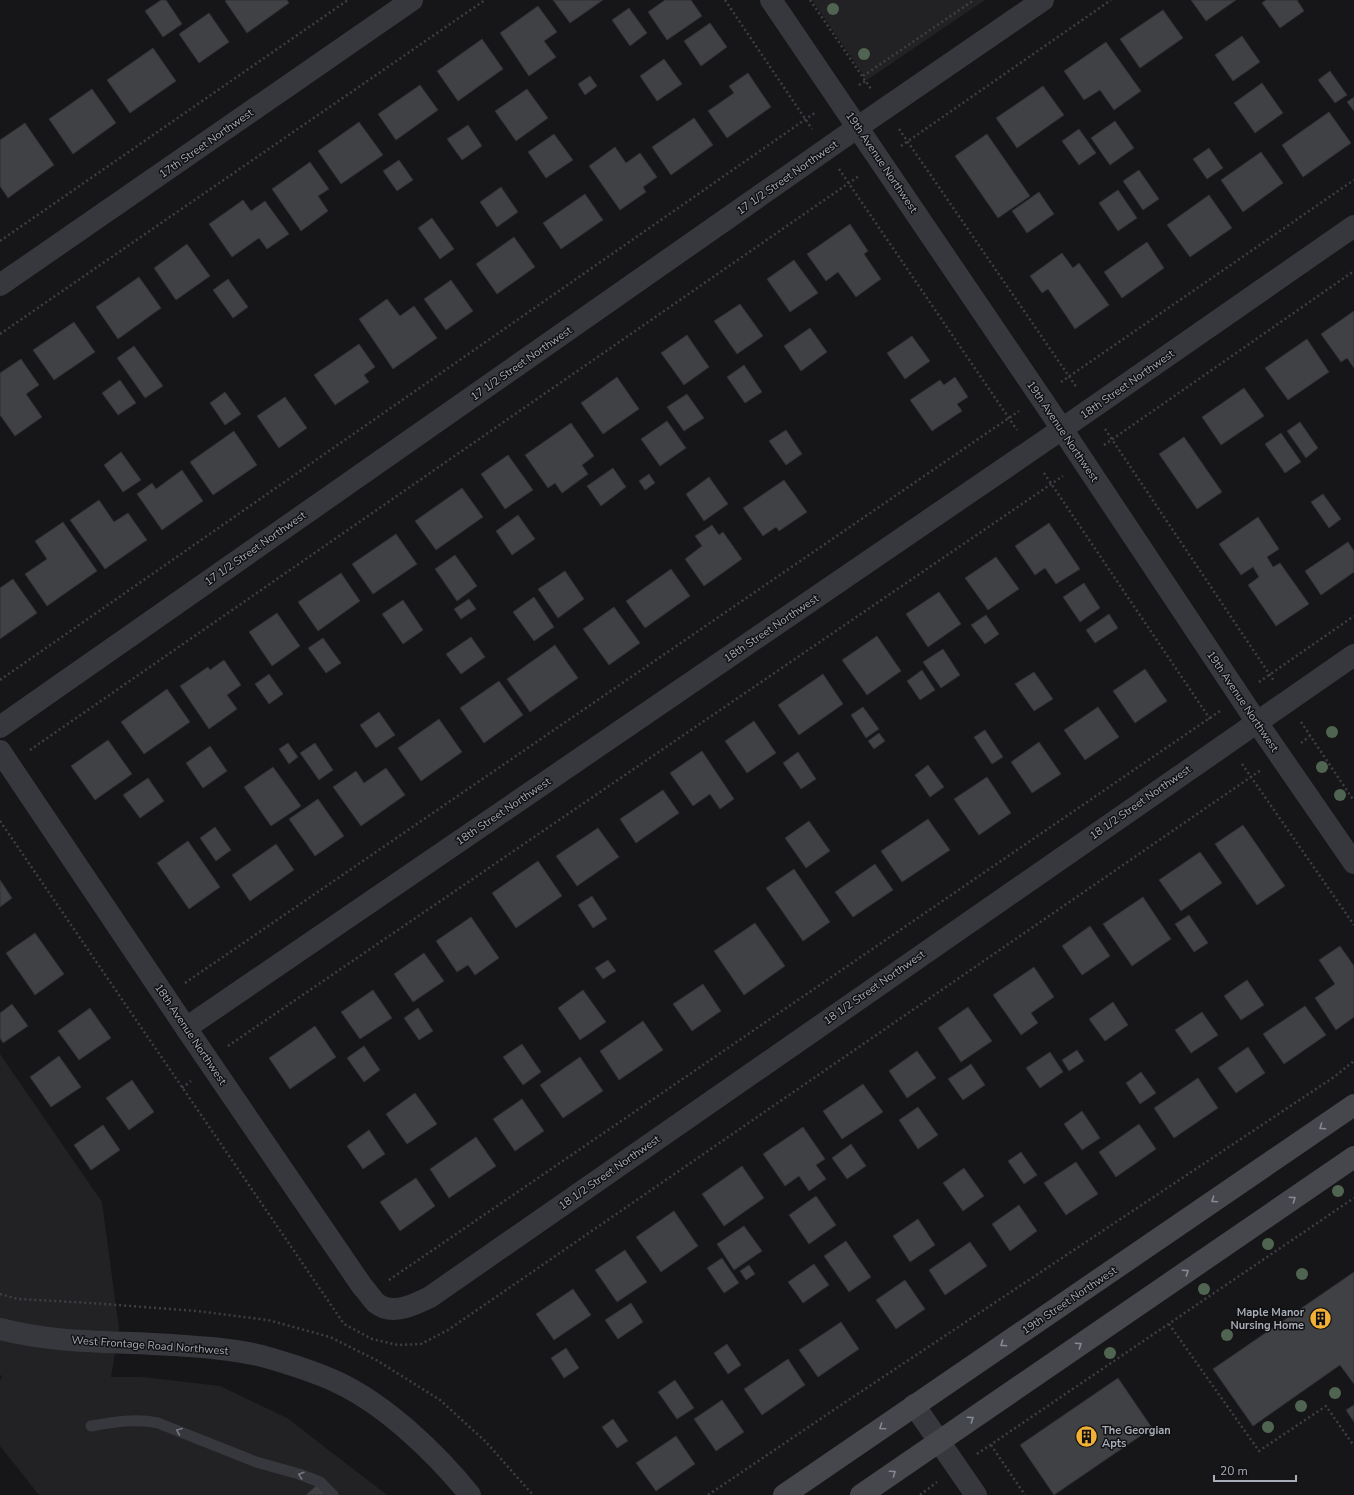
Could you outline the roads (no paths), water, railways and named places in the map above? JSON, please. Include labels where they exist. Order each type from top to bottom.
[{"type":"main road","name":"19th Street Northwest","points":[[784,1495],[1354,1105]]},
{"type":"main road","points":[[861,1495],[1354,1157]]},
{"type":"street","name":"17th Street Northwest","points":[[0,285],[412,0]]},
{"type":"street","name":"19th Avenue Northwest","points":[[771,0],[1062,429],[1256,722],[1354,863]]},
{"type":"street","name":"17 1/2 Street Northwest","points":[[0,727],[858,127],[1043,0]]},
{"type":"street","name":"18th Street Northwest","points":[[186,1028],[1062,429],[1354,226]]},
{"type":"street","name":"18 1/2 Street Northwest","points":[[390,1309],[412,1306],[430,1297],[1354,655]]},
{"type":"street","name":"18th Avenue Northwest","points":[[4,757],[362,1286],[377,1303],[390,1309]]},
{"type":"street","name":"West Frontage Road Northwest","points":[[0,1329],[50,1338],[172,1345],[224,1350],[261,1356],[295,1366],[337,1382],[381,1409],[428,1449],[470,1495]]},
{"type":"street","points":[[914,1405],[976,1495]]},
{"type":"lane","points":[[91,1426],[146,1420],[158,1423],[256,1462],[299,1474],[320,1482],[333,1495]]},
{"type":"place","name":"Maple Manor Nursing Home","points":[[1320,1318]]},
{"type":"place","name":"The Georgian Apts","points":[[1086,1436]]}]
